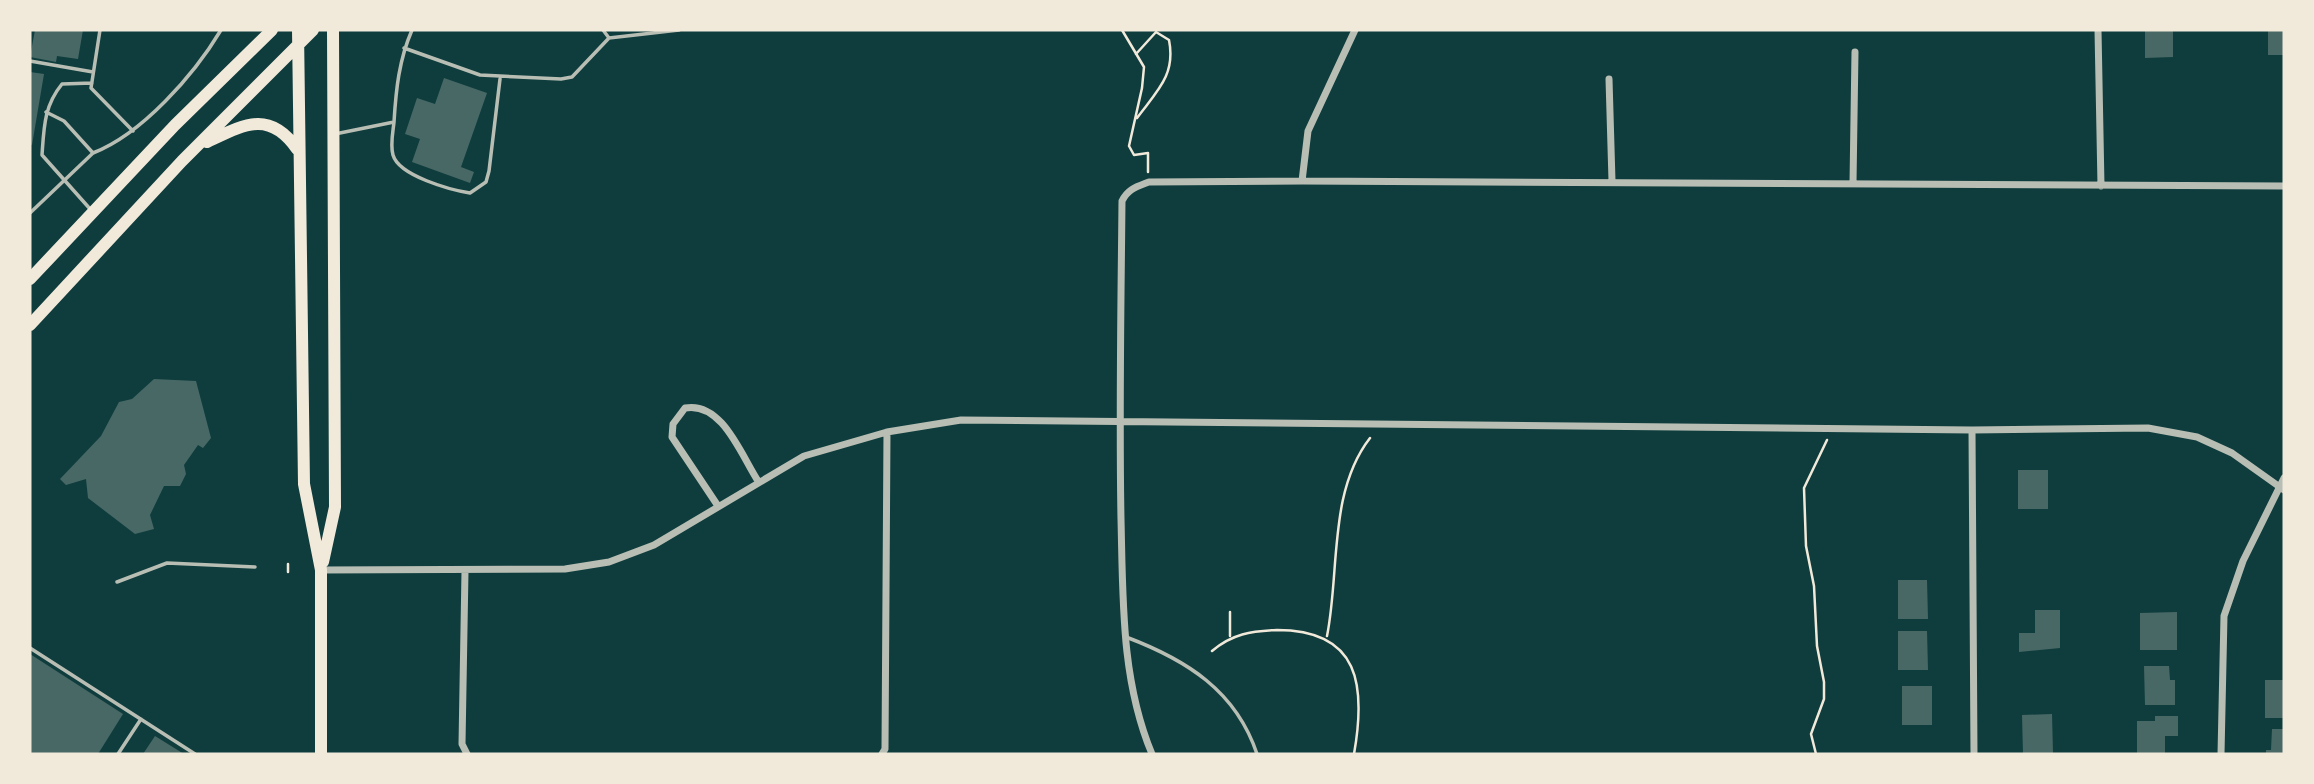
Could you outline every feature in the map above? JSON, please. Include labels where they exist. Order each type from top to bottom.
[{"type":"main road","points":[[30,279],[272,30]]},
{"type":"main road","points":[[298,30],[304,484],[321,570],[321,754]]},
{"type":"main road","points":[[30,325],[197,146],[313,30]]},
{"type":"main road","points":[[321,570],[335,507],[333,30]]},
{"type":"main road","points":[[197,146],[245,124],[262,123],[289,136],[298,149]]},
{"type":"street","points":[[1302,181],[1308,131],[1355,30]]},
{"type":"street","points":[[2098,30],[2101,186]]},
{"type":"street","points":[[1853,183],[1855,52]]},
{"type":"street","points":[[1609,79],[1612,181]]},
{"type":"street","points":[[1152,754],[1141,722],[1124,636],[1119,421],[1122,201],[1133,188],[1149,182],[1302,181],[2284,186]]},
{"type":"street","points":[[718,506],[673,437],[673,424],[685,408],[697,406],[716,416],[758,481]]},
{"type":"street","points":[[321,570],[565,569],[608,562],[654,545],[804,456],[887,432],[961,420],[1972,429],[2148,428],[2176,431],[2197,437],[2232,453],[2282,488]]},
{"type":"street","points":[[1972,429],[1974,754]]},
{"type":"street","points":[[882,754],[885,749],[887,432]]},
{"type":"street","points":[[2221,754],[2224,616],[2243,561],[2282,488],[2284,478]]},
{"type":"street","points":[[465,571],[462,744],[467,754]]},
{"type":"lane","points":[[100,30],[91,88],[132,131]]},
{"type":"lane","points":[[30,213],[93,153],[113,145],[132,131],[203,61],[221,30]]},
{"type":"lane","points":[[412,30],[404,48],[396,85],[393,156],[398,165],[417,176],[461,192],[479,189],[486,182],[500,78]]},
{"type":"lane","points":[[603,30],[608,38]]},
{"type":"lane","points":[[404,48],[480,75],[500,78],[572,77],[608,38],[679,30]]},
{"type":"lane","points":[[30,61],[93,72]]},
{"type":"lane","points":[[92,83],[62,84],[51,98],[46,112],[42,155],[93,212]]},
{"type":"lane","points":[[46,112],[64,121],[93,153]]},
{"type":"lane","points":[[333,135],[394,122]]},
{"type":"lane","points":[[117,582],[167,564],[256,567]]},
{"type":"lane","points":[[1124,636],[1175,659],[1230,701],[1248,727],[1258,754]]},
{"type":"lane","points":[[30,648],[195,754]]},
{"type":"lane","points":[[118,754],[141,719]]},
{"type":"path","points":[[1122,30],[1143,66],[1129,146],[1133,155],[1148,153],[1149,182]]},
{"type":"path","points":[[1135,55],[1156,32],[1169,40],[1172,63],[1167,76],[1135,120]]},
{"type":"path","points":[[1816,754],[1811,734],[1824,699],[1824,681],[1817,646],[1814,586],[1806,546],[1804,488],[1833,428]]},
{"type":"path","points":[[1326,638],[1345,488],[1356,457],[1370,438]]},
{"type":"path","points":[[288,564],[288,572]]},
{"type":"path","points":[[1230,612],[1230,636]]},
{"type":"path","points":[[1212,651],[1230,636],[1282,630],[1326,638],[1339,647],[1348,660],[1360,693],[1354,754]]},
{"type":"building","points":[[35,30],[83,30],[78,59],[57,56],[56,62],[30,57]]},
{"type":"building","points":[[2145,30],[2173,30],[2173,57],[2145,58]]},
{"type":"building","points":[[2268,30],[2284,30],[2284,55],[2268,55]]},
{"type":"building","points":[[30,72],[44,74],[32,145],[30,144]]},
{"type":"building","points":[[444,78],[487,93],[461,167],[474,172],[470,183],[412,162],[420,139],[405,134],[417,98],[435,104]]},
{"type":"building","points":[[154,379],[196,381],[211,438],[203,448],[198,445],[184,465],[186,474],[180,486],[164,486],[150,515],[154,529],[135,534],[88,498],[86,479],[66,485],[60,479],[101,436],[119,402],[132,399]]},
{"type":"building","points":[[2018,470],[2048,470],[2048,509],[2018,509]]},
{"type":"building","points":[[1898,580],[1927,580],[1928,619],[1898,619]]},
{"type":"building","points":[[2035,610],[2060,610],[2060,648],[2019,652],[2019,633],[2035,633]]},
{"type":"building","points":[[2177,612],[2177,650],[2140,650],[2140,613]]},
{"type":"building","points":[[1898,631],[1927,631],[1928,670],[1898,670]]},
{"type":"building","points":[[30,654],[123,714],[98,754],[30,754]]},
{"type":"building","points":[[2144,666],[2169,666],[2170,680],[2175,680],[2175,705],[2145,705]]},
{"type":"building","points":[[2265,680],[2284,680],[2284,718],[2265,718]]},
{"type":"building","points":[[1902,686],[1932,686],[1932,725],[1902,725]]},
{"type":"building","points":[[2052,714],[2053,753],[2023,754],[2022,715]]},
{"type":"building","points":[[2155,716],[2178,716],[2178,736],[2165,736],[2165,754],[2137,754],[2137,721],[2155,721]]},
{"type":"building","points":[[2272,729],[2284,729],[2284,754],[2266,754],[2266,750],[2271,750]]},
{"type":"building","points":[[155,736],[184,754],[143,754]]}]
